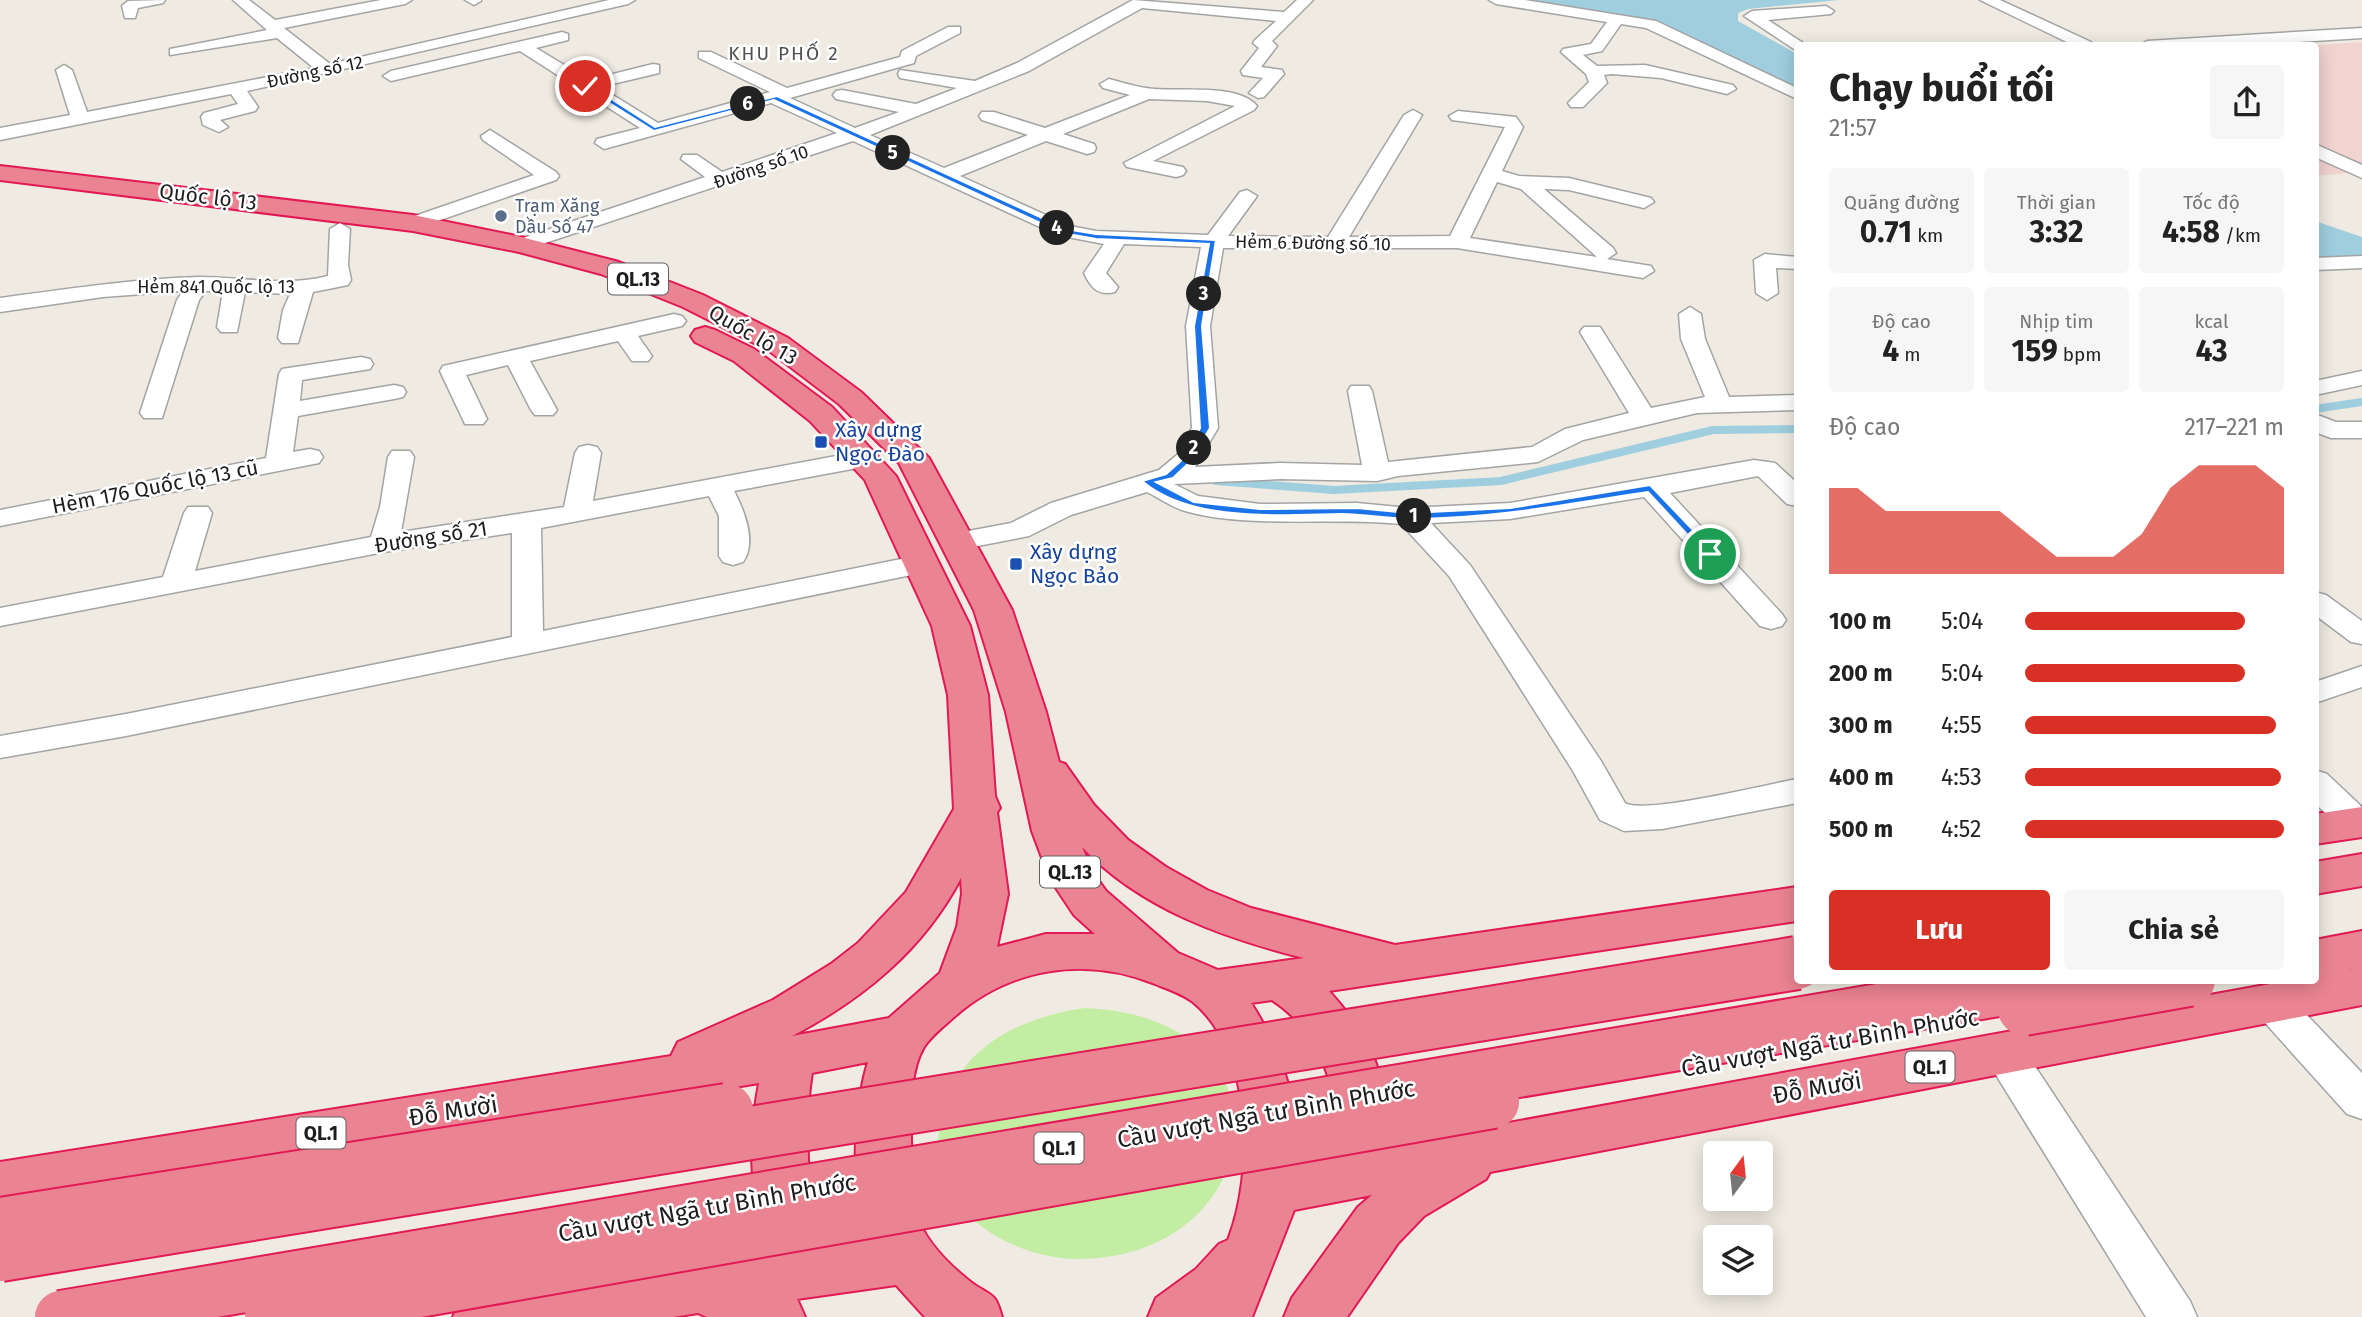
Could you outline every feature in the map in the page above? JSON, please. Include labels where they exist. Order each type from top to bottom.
[{"type":"highway","name":"Quốc lộ 13","points":[[0,173],[413,223],[521,245],[610,268],[693,301],[778,344],[850,398],[913,458],[993,610],[1035,748],[1054,831],[1079,892],[1159,963]]},
{"type":"highway","name":"Quốc lộ 13","points":[[0,190],[340,229],[503,258],[589,284],[744,355],[821,414],[880,476],[923,568],[923,597],[951,697],[973,826],[985,878],[984,912],[960,984]]},
{"type":"highway","points":[[1035,748],[1061,793],[1089,830],[1119,860],[1144,878],[1240,921],[1340,949],[1399,961]]},
{"type":"highway","points":[[642,1079],[792,1014],[860,971],[896,937],[923,903],[953,852],[973,826]]},
{"type":"highway","points":[[2319,829],[2360,833]]},
{"type":"highway","points":[[2319,859],[2360,833]]},
{"type":"highway","points":[[2319,877],[2362,870]]},
{"type":"highway","points":[[1212,990],[1794,904]]},
{"type":"highway","points":[[2319,935],[2362,928]]},
{"type":"highway","name":"QL.1","points":[[0,1224],[1794,943]]},
{"type":"highway","points":[[2319,957],[2362,949]]},
{"type":"highway","name":"QL.13","points":[[973,1317],[953,1306],[909,1257],[887,1211],[885,1153],[893,1061],[905,1035],[937,1000],[960,984],[1020,957],[1063,950],[1108,951],[1159,963],[1212,990],[1235,1021],[1254,1058],[1270,1113],[1274,1162],[1271,1190],[1223,1317]]},
{"type":"highway","points":[[0,1255],[1794,963]]},
{"type":"highway","points":[[1279,980],[1304,995],[1320,1012],[1354,1077],[1360,1105],[1352,1174]]},
{"type":"highway","name":"Cầu vượt Ngã tư Bình Phước","points":[[61,1317],[2033,984]]},
{"type":"highway","name":"Cầu vượt Ngã tư Bình Phước","points":[[271,1317],[2166,984]]},
{"type":"highway","name":"Đỗ Mười","points":[[1271,1190],[2362,986]]},
{"type":"highway","name":"Đỗ Mười","points":[[0,1186],[642,1079],[791,1057],[905,1035]]},
{"type":"highway","points":[[791,1057],[785,1073],[782,1103],[783,1194],[790,1226],[828,1267]]},
{"type":"highway","points":[[1312,1317],[1378,1225],[1405,1199],[1498,1146]]},
{"type":"highway","name":"QL.13","points":[[1177,1317],[1216,1288],[1250,1251]]},
{"type":"highway","points":[[482,1317],[909,1257]]},
{"type":"highway","points":[[695,1285],[776,1317]]},
{"type":"street","points":[[130,15],[130,6],[158,0]]},
{"type":"street","points":[[240,0],[327,70]]},
{"type":"street","points":[[176,52],[272,25],[405,0]]},
{"type":"street","name":"Đường số 12","points":[[0,134],[327,70],[628,0]]},
{"type":"street","points":[[1258,93],[1276,74],[1249,71],[1269,46],[1261,43],[1306,0]]},
{"type":"street","points":[[1496,0],[1650,24],[1794,93]]},
{"type":"street","points":[[1987,0],[2079,42]]},
{"type":"street","points":[[1141,1],[1287,17]]},
{"type":"street","name":"Đường số 10","points":[[521,245],[855,135],[1023,67],[1141,1]]},
{"type":"street","points":[[1794,44],[1752,16],[1826,11]]},
{"type":"street","points":[[1577,103],[1598,83],[1594,72],[1569,52],[1596,48],[1618,18]]},
{"type":"street","points":[[237,22],[272,25]]},
{"type":"street","points":[[604,144],[908,60],[908,54],[954,30]]},
{"type":"street","points":[[2213,42],[2362,33]]},
{"type":"street","points":[[366,60],[388,76],[562,37]]},
{"type":"street","points":[[524,47],[654,129]]},
{"type":"street","name":"Hẻm 6 Đường số 10","points":[[705,55],[855,135],[1064,231],[1118,238],[1213,242],[1457,242],[1643,271]]},
{"type":"street","points":[[526,68],[550,63]]},
{"type":"street","points":[[1594,72],[1611,68],[1651,69],[1727,89]]},
{"type":"street","points":[[585,86],[653,69]]},
{"type":"street","points":[[64,71],[80,120]]},
{"type":"street","points":[[905,74],[979,86]]},
{"type":"street","points":[[203,78],[228,90],[249,107],[211,117],[209,121],[219,127]]},
{"type":"street","points":[[1109,84],[1147,94],[1235,99],[1248,106],[1134,163],[1176,172]]},
{"type":"street","points":[[942,176],[1147,94]]},
{"type":"street","points":[[842,95],[918,110]]},
{"type":"street","points":[[1334,244],[1413,115]]},
{"type":"street","points":[[988,116],[1087,148]]},
{"type":"street","points":[[1457,242],[1514,127],[1510,121],[1458,116]]},
{"type":"street","points":[[413,223],[549,176],[490,136]]},
{"type":"street","points":[[2319,152],[2359,169]]},
{"type":"street","points":[[690,159],[722,180]]},
{"type":"street","points":[[1492,174],[1528,185],[1605,253]]},
{"type":"street","points":[[1518,182],[1569,184],[1644,202]]},
{"type":"street","points":[[1158,478],[1188,459],[1205,428],[1198,326],[1213,242],[1247,196]]},
{"type":"street","name":"Hẻm 841 Quốc lộ 13","points":[[0,305],[134,287],[199,284],[318,287],[340,280],[337,265],[340,229]]},
{"type":"street","points":[[1107,287],[1100,284],[1095,273],[1118,238]]},
{"type":"street","points":[[1767,293],[1765,260],[1794,264]]},
{"type":"street","points":[[2319,264],[2362,262]]},
{"type":"street","points":[[153,413],[188,300],[199,284]]},
{"type":"street","points":[[229,327],[235,285]]},
{"type":"street","points":[[290,338],[294,310],[304,287]]},
{"type":"street","points":[[1690,314],[1693,339],[1720,404]]},
{"type":"street","points":[[474,419],[452,371],[674,321]]},
{"type":"street","points":[[624,332],[640,356]]},
{"type":"street","points":[[1592,332],[1643,416]]},
{"type":"street","points":[[516,357],[544,411]]},
{"type":"street","points":[[278,463],[291,373],[321,361],[361,363]]},
{"type":"street","points":[[2319,387],[2362,378]]},
{"type":"street","points":[[1360,391],[1377,474]]},
{"type":"street","points":[[285,411],[394,393]]},
{"type":"street","points":[[957,541],[1019,530],[1061,509],[1158,478],[1280,471],[1377,474],[1398,468],[1538,454],[1574,434],[1697,405],[1794,403]]},
{"type":"street","points":[[2319,424],[2331,430],[2362,430]]},
{"type":"street","points":[[578,513],[587,453]]},
{"type":"street","name":"Hèm 176 Quốc lộ 13 cũ","points":[[0,518],[310,457]]},
{"type":"street","points":[[384,543],[394,507],[401,457]]},
{"type":"street","name":"Đường số 21","points":[[0,617],[384,543],[578,513],[863,458]]},
{"type":"street","points":[[1158,478],[1192,504],[1260,512],[1357,511],[1409,516],[1510,511],[1754,468],[1766,469],[1794,495]]},
{"type":"street","points":[[717,485],[733,516],[733,556]]},
{"type":"street","points":[[1650,488],[1771,620]]},
{"type":"street","points":[[176,583],[198,513]]},
{"type":"street","points":[[1409,516],[1460,571],[1589,769],[1612,811],[1623,819],[1662,817],[1794,792]]},
{"type":"street","points":[[527,522],[524,570],[528,642]]},
{"type":"street","points":[[0,747],[139,722],[528,642],[923,568]]},
{"type":"street","points":[[2319,604],[2362,635]]},
{"type":"street","points":[[2319,692],[2362,676]]},
{"type":"street","points":[[2319,787],[2360,833]]},
{"type":"street","points":[[2272,1004],[2362,1101]]},
{"type":"street","points":[[2004,1054],[2173,1317]]},
{"type":"shaded area","points":[[2362,42],[2362,172],[2319,176],[2319,45]]},
{"type":"green space","points":[[1085,1008],[1155,1021],[1203,1051],[1229,1091],[1235,1137],[1221,1182],[1190,1221],[1141,1249],[1077,1259],[1049,1256],[1020,1248],[993,1235],[971,1217],[940,1160],[938,1139],[944,1109],[953,1086],[965,1067],[980,1051],[998,1038],[1039,1018]]},
{"type":"water","points":[[1516,0],[1839,0],[1748,9],[1738,13],[1738,21],[1794,52],[1794,89],[1672,29]]},
{"type":"water","points":[[2319,222],[2362,237],[2362,258],[2319,257]]},
{"type":"waterway","points":[[2319,408],[2362,402]]},
{"type":"waterway","points":[[1216,481],[1334,490],[1501,481],[1713,430],[1794,429]]},
{"type":"place","name":"Trạm Xăng Dầu Số 47","points":[[501,216]]},
{"type":"place","name":"Xây dựng Ngọc Đào","points":[[821,442]]},
{"type":"place","name":"Xây dựng Ngọc Bảo","points":[[1016,564]]},
{"type":"district","name":"KHU PHỐ 2","points":[[784,53]]},
{"type":"route","points":[[585,86],[654,129],[775,98],[1064,231],[1096,237],[1213,242],[1198,326],[1205,428],[1188,459],[1169,476],[1147,481],[1192,504],[1260,512],[1357,511],[1409,516],[1510,511],[1650,488],[1710,554]]}]
